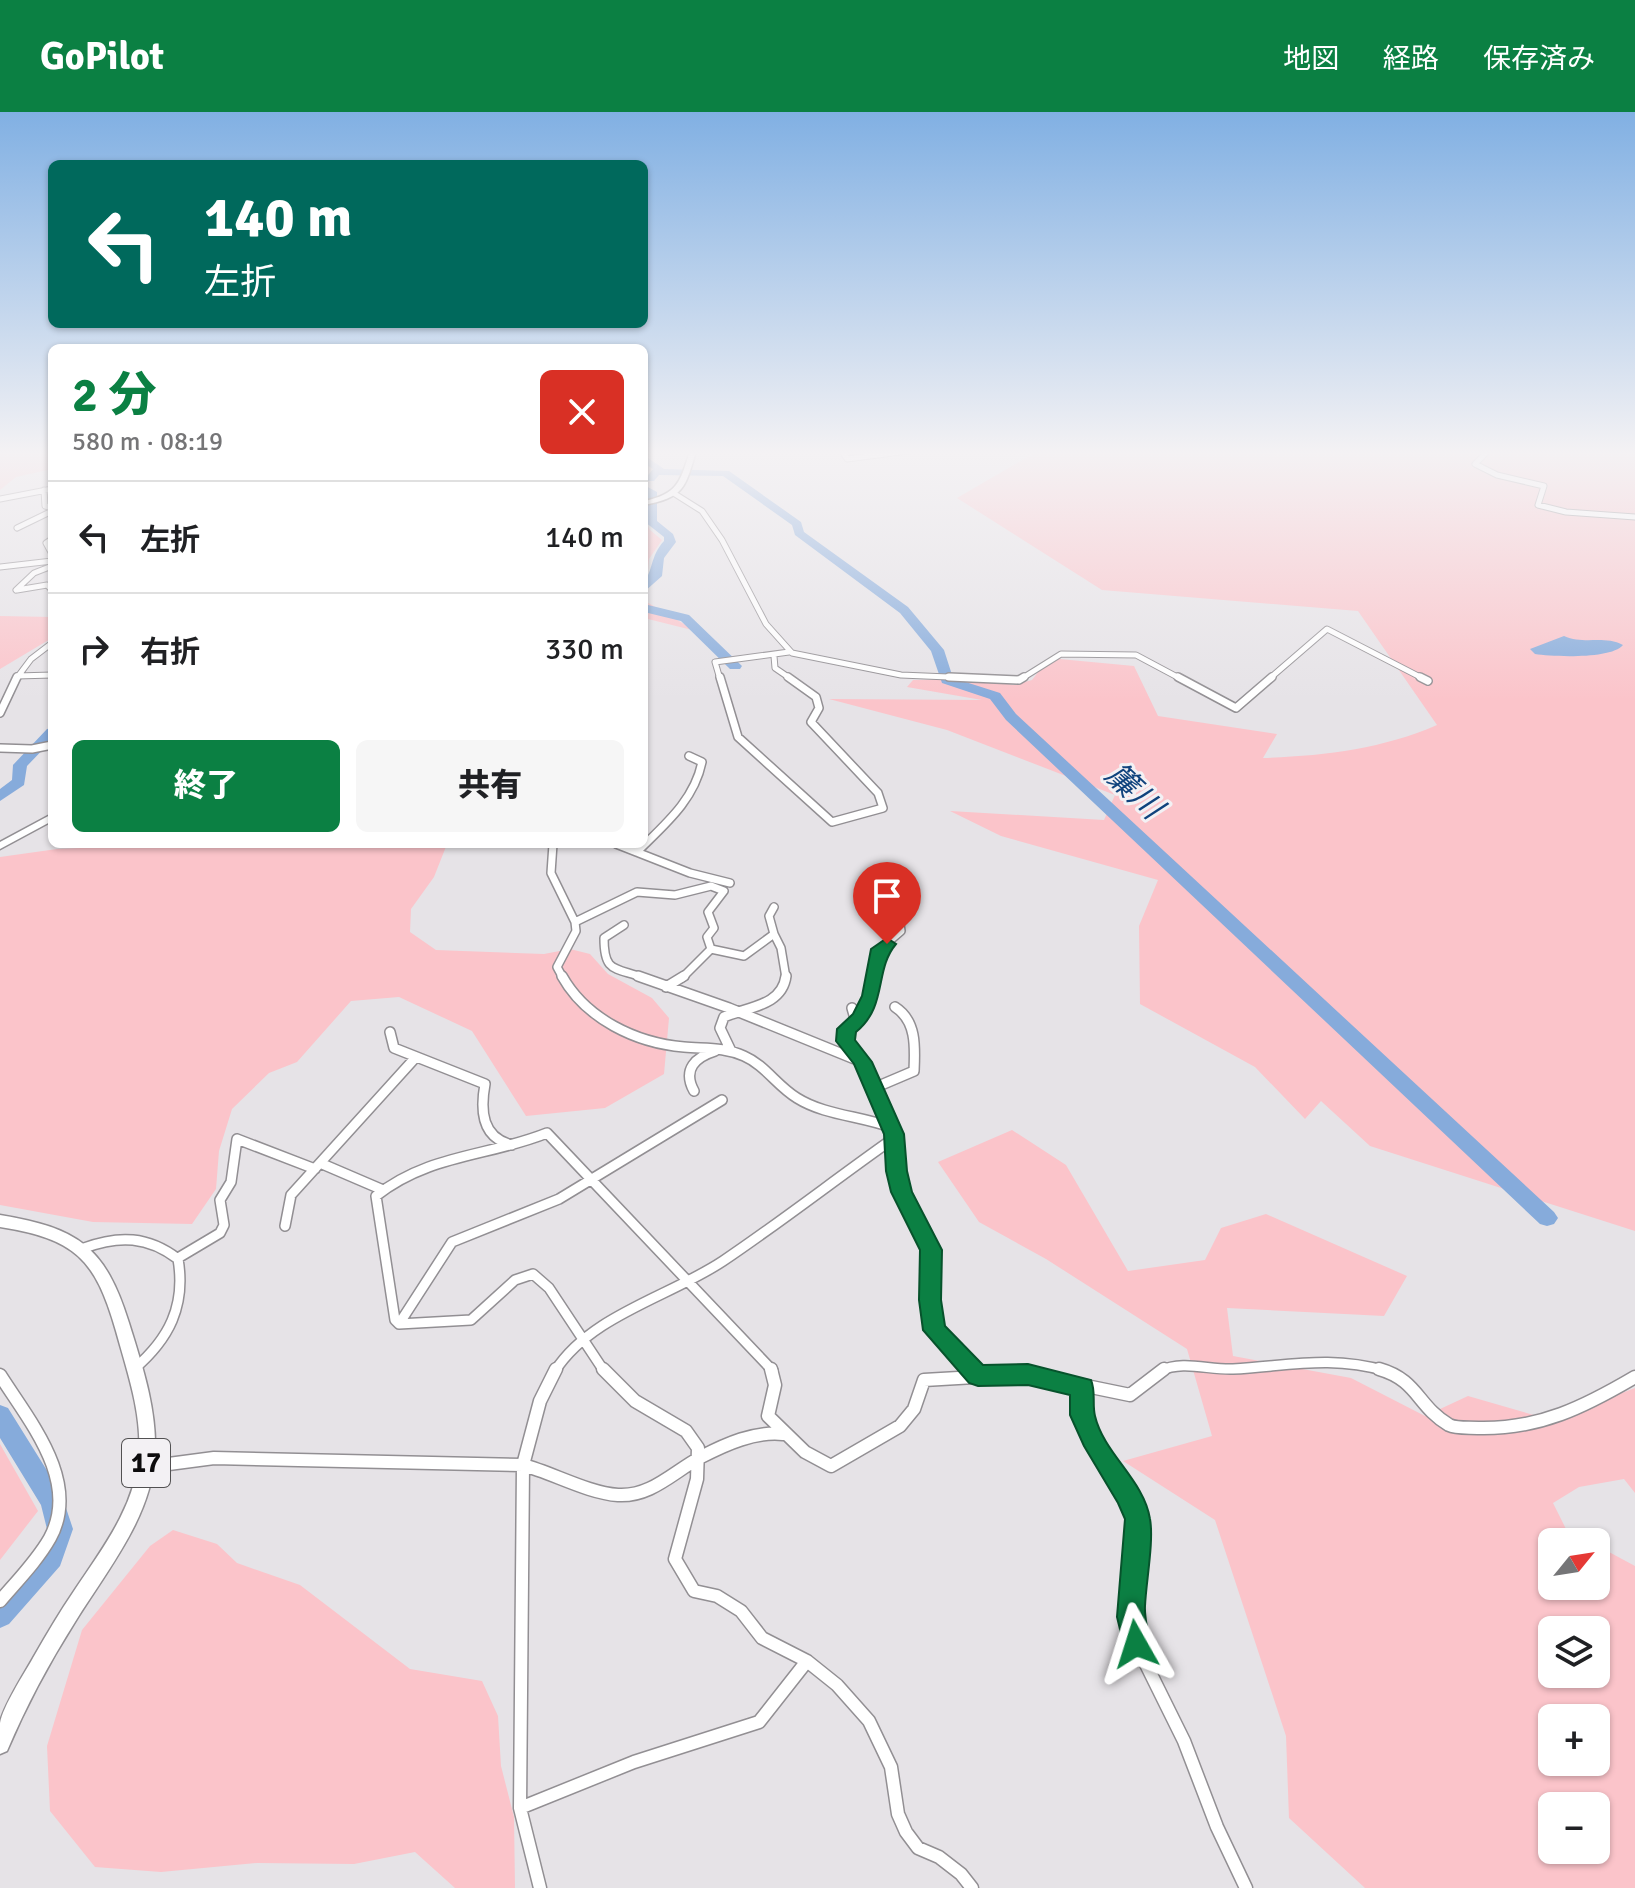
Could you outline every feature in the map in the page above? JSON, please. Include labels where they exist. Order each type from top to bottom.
[{"type":"main road","points":[[0,846],[48,819]]},
{"type":"main road","name":"17","points":[[0,1221],[48,1229],[84,1248],[100,1267],[109,1285],[134,1369],[146,1423],[145,1468],[130,1515],[49,1648],[0,1744]]},
{"type":"street","points":[[718,534],[766,624],[789,652]]},
{"type":"street","points":[[0,567],[48,564]]},
{"type":"street","points":[[48,566],[34,573],[16,590],[48,586]]},
{"type":"street","points":[[774,656],[775,668],[816,697],[819,708],[811,722],[878,793],[883,808],[832,822],[738,737],[715,662],[789,652],[901,675],[1019,680],[1061,654],[1126,654],[1136,655],[1236,708],[1327,629],[1428,681]]},
{"type":"street","points":[[0,713],[17,676],[31,659],[48,646]]},
{"type":"street","points":[[17,676],[48,675]]},
{"type":"street","points":[[0,748],[32,749],[48,746]]},
{"type":"street","points":[[648,841],[683,805],[699,777],[702,762],[689,756]]},
{"type":"street","points":[[553,848],[551,873],[575,922],[576,931],[557,967],[583,1006],[611,1027],[644,1039],[675,1047],[714,1046],[732,1051],[760,1065],[798,1098],[892,1130]]},
{"type":"street","points":[[626,848],[690,873],[730,883]]},
{"type":"street","points":[[637,852],[641,848]]},
{"type":"street","points":[[575,922],[591,917],[640,890],[657,896],[677,895],[700,885],[717,887],[724,891],[708,912],[714,928],[707,937],[711,949]]},
{"type":"street","points":[[732,1051],[725,1043],[720,1028],[724,1017],[778,999],[785,990],[786,969],[769,916],[774,907]]},
{"type":"street","points":[[888,908],[900,924],[901,931],[880,949],[871,996],[856,1022],[846,1029],[845,1041],[862,1062],[892,1130],[902,1192],[931,1250],[930,1300],[934,1330],[978,1376]]},
{"type":"street","points":[[624,925],[604,938],[604,959],[608,965],[736,1011],[862,1062]]},
{"type":"street","points":[[711,949],[744,956],[774,934]]},
{"type":"street","points":[[666,987],[680,980],[711,949]]},
{"type":"street","points":[[874,1088],[914,1071],[916,1047],[911,1025],[901,1010],[895,1007]]},
{"type":"street","points":[[852,1008],[856,1022]]},
{"type":"street","points":[[390,1032],[394,1048],[485,1084],[482,1119],[490,1135],[503,1144],[529,1143]]},
{"type":"street","points":[[694,1091],[690,1084],[691,1064],[697,1057],[710,1051],[732,1051]]},
{"type":"street","points":[[285,1226],[291,1195],[416,1057]]},
{"type":"street","points":[[399,1324],[452,1242],[465,1234],[539,1209],[722,1100]]},
{"type":"street","points":[[540,1888],[520,1808],[523,1465],[540,1401],[556,1368],[583,1342],[614,1320],[720,1263],[887,1143],[892,1130]]},
{"type":"street","points":[[399,1324],[395,1320],[376,1196],[390,1183],[446,1157],[529,1143],[547,1133],[774,1372],[775,1385],[768,1416],[805,1452],[831,1466],[904,1423],[915,1408],[915,1394],[924,1380],[961,1381],[978,1376],[1028,1374],[1130,1395],[1161,1370],[1175,1365],[1230,1369],[1324,1360],[1369,1366],[1400,1375],[1413,1387],[1423,1404],[1452,1427],[1493,1428],[1537,1424],[1604,1395],[1635,1377]]},
{"type":"street","points":[[178,1258],[220,1233],[224,1225],[220,1200],[231,1182],[237,1139],[383,1190]]},
{"type":"street","points":[[84,1248],[109,1238],[126,1237],[163,1246],[178,1258],[182,1293],[176,1317],[157,1351],[134,1369]]},
{"type":"street","points":[[399,1324],[425,1321],[450,1325],[470,1321],[486,1312],[515,1280],[531,1274],[539,1276],[571,1318],[583,1342],[613,1383],[639,1404],[664,1415],[692,1438],[701,1457],[675,1559],[683,1576],[694,1591],[717,1596],[741,1611],[762,1638],[807,1661],[837,1685],[869,1721],[891,1767],[898,1814],[918,1848],[939,1857],[961,1874],[972,1888]]},
{"type":"street","points":[[0,1375],[53,1464],[61,1488],[59,1516],[39,1553],[0,1601]]},
{"type":"street","points":[[1082,1387],[1082,1415],[1096,1446],[1129,1497],[1137,1519],[1131,1617],[1136,1644],[1184,1741],[1217,1827],[1246,1888]]},
{"type":"street","points":[[145,1468],[214,1458],[523,1465],[556,1474],[597,1491],[619,1495],[646,1492],[701,1457],[763,1432],[784,1434]]},
{"type":"street","points":[[520,1808],[634,1762],[759,1722],[807,1661]]},
{"type":"shaded area","points":[[648,534],[655,534],[662,540],[649,559],[648,570]]},
{"type":"shaded area","points":[[1014,534],[1635,534],[1635,1231],[1370,1146],[1321,1101],[1305,1119],[1255,1067],[1140,1004],[1139,926],[1158,880],[1001,836],[950,811],[1104,820],[1115,795],[947,730],[829,699],[982,700],[907,687],[913,680],[988,679],[1013,685],[1032,680],[1049,658],[1134,666],[1158,716],[1277,734],[1263,758],[1352,750],[1395,740],[1437,725],[1358,611],[1102,590]]},
{"type":"shaded area","points":[[648,603],[696,631],[648,619]]},
{"type":"shaded area","points":[[0,616],[48,617],[48,640],[0,669]]},
{"type":"shaded area","points":[[445,848],[434,877],[411,909],[410,932],[436,950],[544,954],[570,949],[590,954],[608,974],[652,998],[669,1018],[664,1074],[605,1108],[526,1116],[472,1031],[399,997],[351,1001],[297,1062],[269,1073],[232,1109],[219,1151],[216,1189],[192,1224],[93,1222],[0,1205],[0,857],[57,849]]},
{"type":"shaded area","points":[[1012,1130],[1066,1165],[1128,1271],[1205,1260],[1221,1228],[1266,1214],[1407,1276],[1384,1316],[1227,1308],[1233,1356],[1351,1378],[1425,1416],[1468,1396],[1551,1420],[1635,1388],[1635,1493],[1624,1479],[1579,1487],[1553,1503],[1566,1528],[1538,1528],[1538,1600],[1610,1600],[1610,1553],[1635,1566],[1635,1888],[1365,1888],[1289,1818],[1286,1736],[1215,1520],[1123,1461],[1212,1436],[1187,1349],[1046,1259],[979,1222],[938,1162]]},
{"type":"shaded area","points":[[0,1444],[38,1511],[0,1560]]},
{"type":"shaded area","points":[[173,1530],[217,1544],[237,1563],[300,1585],[410,1669],[482,1681],[498,1716],[501,1766],[514,1817],[515,1888],[455,1888],[415,1852],[354,1864],[257,1863],[161,1872],[95,1867],[50,1811],[47,1746],[82,1630],[150,1546]]},
{"type":"water","points":[[1564,636],[1623,645],[1607,653],[1582,656],[1535,654],[1530,649]]},
{"type":"waterway","points":[[648,584],[656,576],[658,558],[670,542],[666,534]]},
{"type":"waterway","name":"簾川","points":[[800,534],[904,610],[937,650],[947,680],[995,696],[1011,717],[1547,1218]]},
{"type":"waterway","points":[[648,609],[685,618],[735,666]]},
{"type":"waterway","points":[[0,796],[19,782],[20,765],[48,736]]},
{"type":"waterway","points":[[0,1416],[52,1501],[60,1529],[51,1557],[0,1615]]},
{"type":"route","points":[[887,944],[880,949],[871,996],[860,1018],[846,1029],[845,1041],[862,1062],[894,1134],[902,1192],[931,1250],[930,1300],[934,1330],[978,1376],[1028,1374],[1082,1387],[1082,1415],[1096,1446],[1129,1497],[1137,1519],[1131,1617],[1136,1644]]}]
